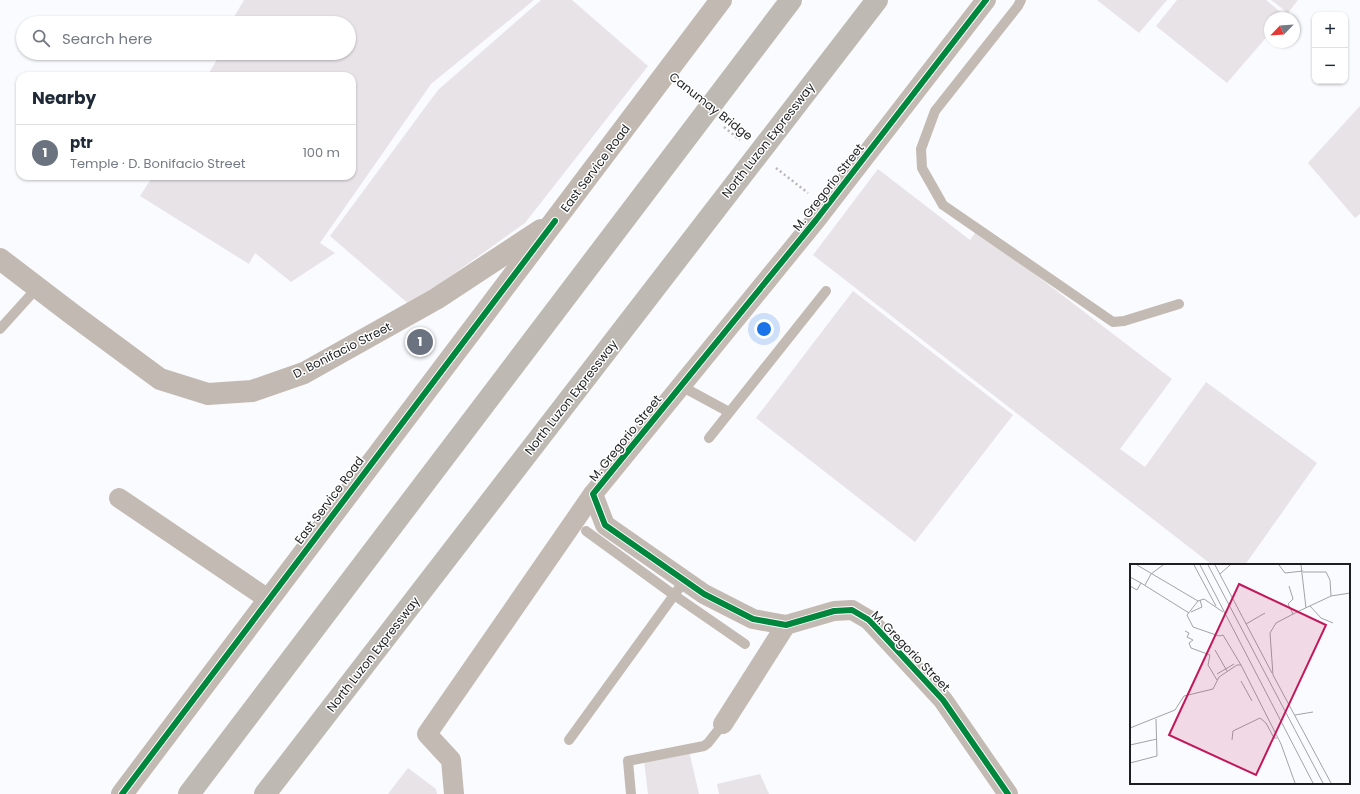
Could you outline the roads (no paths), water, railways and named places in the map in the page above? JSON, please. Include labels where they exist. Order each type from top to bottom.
[{"type":"highway","points":[[189,794],[791,0]]},
{"type":"highway","name":"North Luzon Expressway","points":[[265,794],[877,0]]},
{"type":"main road","name":"East Service Road","points":[[122,794],[721,0]]},
{"type":"main road","name":"D. Bonifacio Street","points":[[0,259],[160,379],[208,394],[252,391],[304,372],[386,328],[436,299],[555,221]]},
{"type":"street","name":"M. Gregorio Street","points":[[986,0],[816,220],[593,494],[605,525],[679,587],[704,594],[753,619],[786,625],[834,611],[852,610],[869,620],[943,700],[1008,794]]},
{"type":"street","points":[[454,794],[450,760],[427,734],[593,494]]},
{"type":"street","points":[[119,498],[268,599]]},
{"type":"street","points":[[722,724],[786,625]]},
{"type":"lane","points":[[1021,0],[1018,6],[935,111],[921,149],[922,168],[943,205],[1112,322],[1124,321],[1179,304]]},
{"type":"lane","points":[[0,329],[37,288]]},
{"type":"lane","points":[[709,438],[826,291]]},
{"type":"lane","points":[[681,386],[729,412]]},
{"type":"lane","points":[[586,531],[679,587],[745,644]]},
{"type":"lane","points":[[569,740],[679,587]]},
{"type":"lane","points":[[631,794],[628,761],[704,746],[722,724]]},
{"type":"place","name":"ptr","points":[[420,342]]}]
